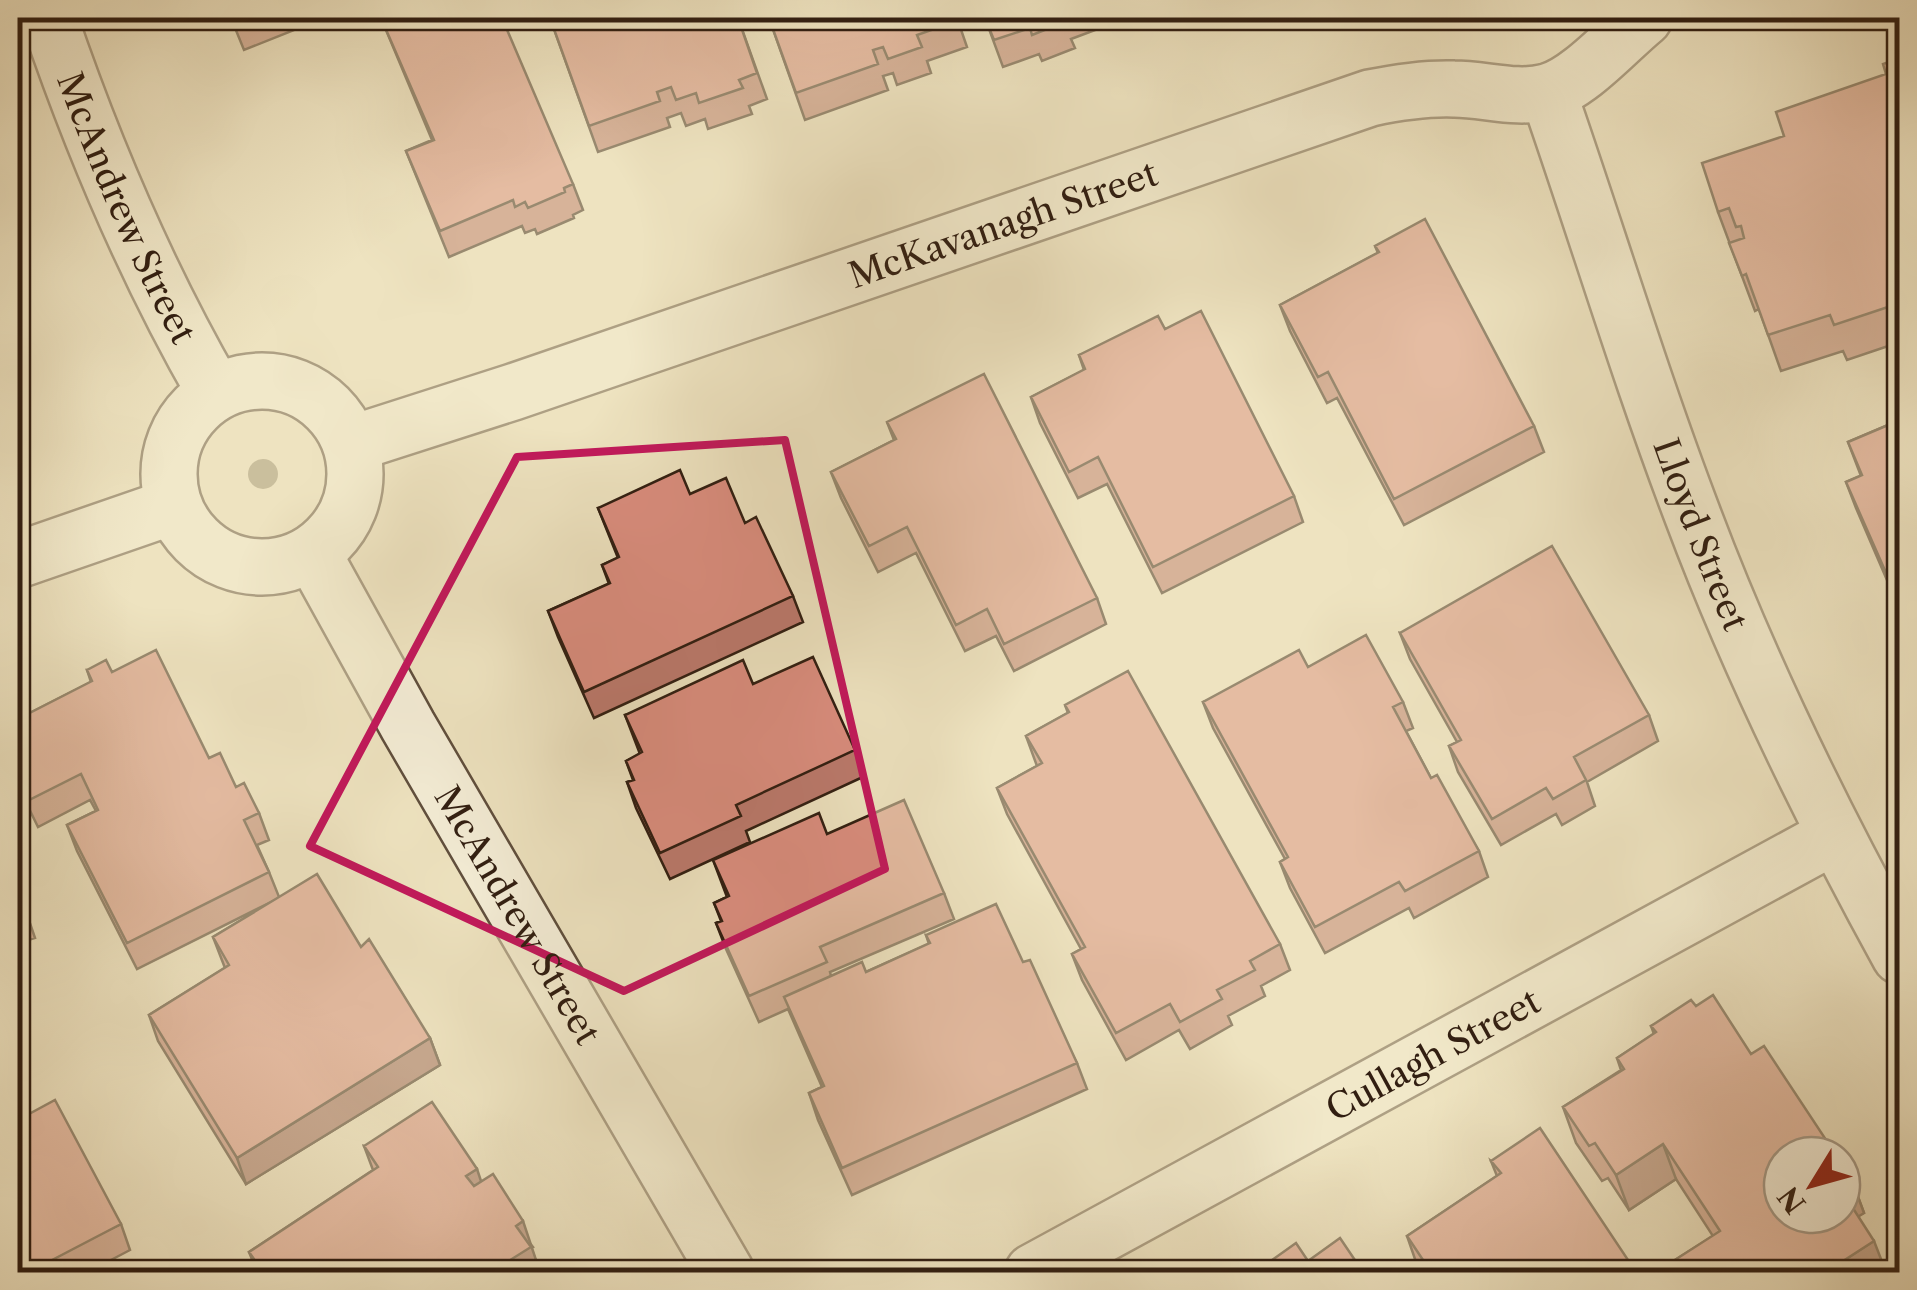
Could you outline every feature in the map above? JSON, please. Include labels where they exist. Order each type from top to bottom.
[{"type":"street","name":"McAndrew Street","points":[[49,18],[77,99],[154,278],[216,392]]},
{"type":"street","name":"McKavanagh Street","points":[[351,444],[1370,98],[1411,90],[1458,89],[1504,95],[1548,92],[1585,70],[1644,18]]},
{"type":"street","name":"Lloyd Street","points":[[1548,92],[1692,516],[1761,681],[1834,836],[1900,956]]},
{"type":"street","points":[[268,380],[295,386],[319,400],[338,419],[351,444],[357,474],[351,506],[337,533],[312,554],[287,565],[260,569],[232,564],[208,551],[188,530],[174,506],[168,474],[174,442],[190,413],[216,392],[242,382],[268,380]]},
{"type":"street","points":[[18,560],[174,506]]},
{"type":"street","name":"McAndrew Street","points":[[312,554],[726,1272]]},
{"type":"street","name":"Cullagh Street","points":[[1034,1272],[1834,836]]},
{"type":"highlighted area","points":[[785,440],[885,869],[624,991],[310,846],[517,457]]},
{"type":"building","points":[[381,18],[502,18],[573,184],[564,188],[565,192],[528,208],[525,202],[515,207],[513,200],[440,231],[406,151],[434,140]]},
{"type":"building","points":[[550,18],[738,18],[757,73],[739,80],[743,88],[699,103],[696,93],[676,100],[671,87],[657,92],[660,101],[589,126]]},
{"type":"building","points":[[769,18],[957,21],[917,35],[922,47],[888,59],[883,47],[873,50],[878,64],[796,93]]},
{"type":"building","points":[[985,18],[1064,18],[1065,22],[1032,35],[1030,28],[994,40]]},
{"type":"building","points":[[1900,58],[1900,303],[1834,325],[1830,315],[1768,335],[1746,274],[1742,276],[1729,243],[1744,238],[1741,226],[1736,227],[1729,208],[1718,212],[1702,163],[1784,136],[1776,112],[1886,74],[1883,64]]},
{"type":"building","points":[[1425,219],[1534,426],[1394,499],[1328,372],[1318,377],[1280,305],[1379,252],[1375,246]]},
{"type":"building","points":[[1201,311],[1294,496],[1153,567],[1098,457],[1069,472],[1031,397],[1085,369],[1079,355],[1158,316],[1165,329]]},
{"type":"building","points":[[984,374],[1097,598],[1004,644],[987,609],[956,625],[907,527],[869,546],[831,472],[896,439],[887,422]]},
{"type":"building","points":[[1900,420],[1900,569],[1887,575],[1846,482],[1862,475],[1848,442]]},
{"type":"building","points":[[680,470],[690,494],[726,478],[745,523],[756,517],[793,596],[584,692],[548,611],[610,583],[602,565],[619,557],[598,508]]},
{"type":"building","points":[[1552,546],[1649,715],[1574,757],[1586,780],[1553,799],[1546,788],[1492,819],[1449,746],[1461,740],[1400,633]]},
{"type":"building","points":[[1366,635],[1403,702],[1393,707],[1431,778],[1437,775],[1479,851],[1405,891],[1399,882],[1315,927],[1280,862],[1288,857],[1203,702],[1299,650],[1308,667]]},
{"type":"building","points":[[156,650],[209,758],[220,753],[236,787],[244,783],[259,813],[244,820],[269,872],[127,943],[67,825],[98,810],[81,774],[29,800],[18,779],[18,719],[92,681],[87,670],[106,660],[112,672]]},
{"type":"building","points":[[813,657],[855,750],[736,805],[741,816],[660,853],[627,782],[634,780],[626,761],[642,752],[625,715],[743,660],[753,684]]},
{"type":"building","points":[[1128,671],[1280,944],[1250,961],[1255,970],[1217,990],[1222,999],[1180,1022],[1170,1004],[1116,1033],[1072,954],[1085,947],[997,788],[1042,763],[1026,736],[1069,712],[1065,705]]},
{"type":"building","points":[[904,800],[944,893],[820,947],[827,962],[749,996],[716,923],[722,921],[714,903],[729,896],[713,860],[819,813],[827,834]]},
{"type":"building","points":[[317,874],[361,947],[369,939],[430,1038],[237,1158],[149,1015],[229,965],[213,937]]},
{"type":"building","points":[[18,890],[25,912],[18,914]]},
{"type":"building","points":[[996,904],[1023,962],[1030,960],[1077,1063],[842,1168],[809,1093],[824,1086],[784,997],[862,962],[866,972],[930,943],[926,935]]},
{"type":"building","points":[[1713,995],[1751,1054],[1764,1046],[1823,1135],[1762,1135],[1762,1235],[1862,1235],[1862,1222],[1874,1241],[1826,1272],[1672,1272],[1667,1265],[1720,1231],[1663,1144],[1616,1175],[1595,1143],[1589,1146],[1563,1107],[1624,1069],[1617,1058],[1656,1032],[1651,1026],[1691,1000],[1696,1006]]},
{"type":"building","points":[[55,1100],[121,1224],[29,1272],[18,1272],[18,1120]]},
{"type":"building","points":[[432,1102],[477,1169],[466,1176],[474,1186],[493,1174],[523,1221],[516,1226],[531,1247],[491,1272],[263,1272],[249,1252],[378,1167],[364,1146]]},
{"type":"building","points":[[1540,1128],[1636,1272],[1431,1272],[1407,1236],[1501,1173],[1491,1161]]},
{"type":"building","points":[[1340,1238],[1363,1272],[1264,1272],[1261,1268],[1296,1243],[1308,1261]]}]
